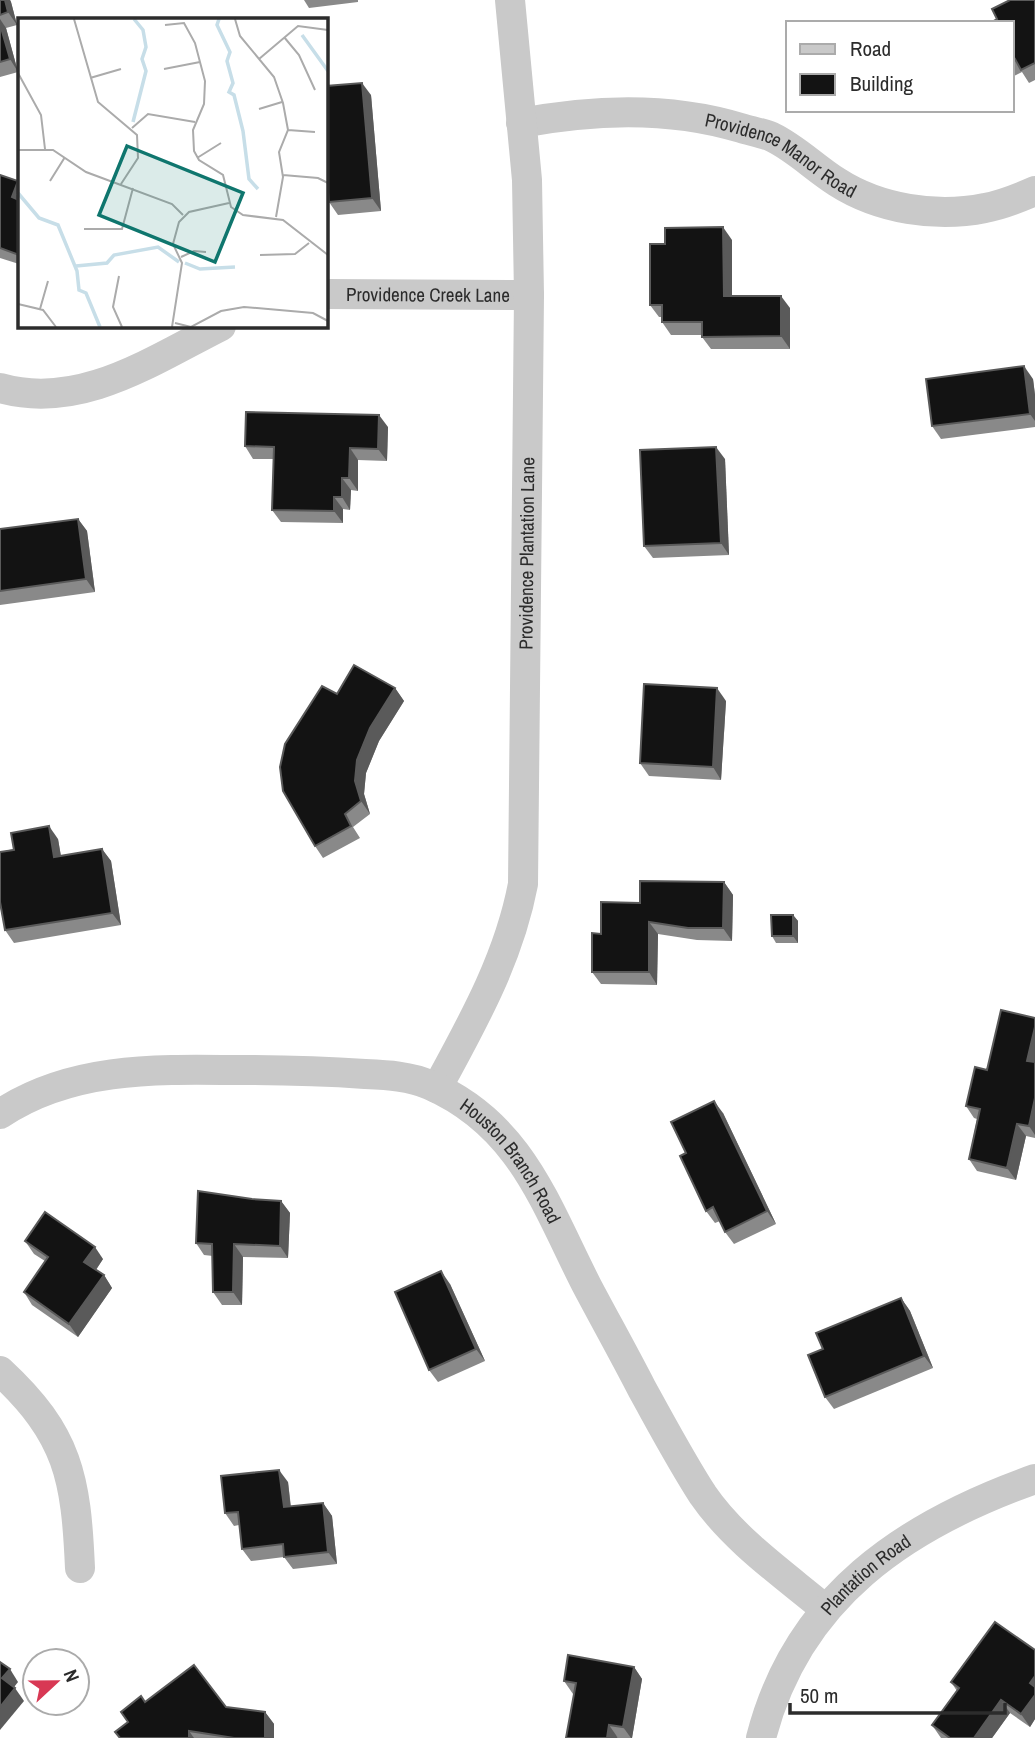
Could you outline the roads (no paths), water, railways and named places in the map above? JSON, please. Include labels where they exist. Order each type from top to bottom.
[{"type":"street","name":"Providence Plantation Lane","points":[[438,1088],[477,1015],[506,950],[517,916],[523,884],[529,295],[527,180],[510,0]]},
{"type":"street","name":"Providence Manor Road","points":[[521,123],[602,111],[662,112],[722,122],[772,137],[838,183],[861,195],[937,213],[985,209],[1035,191]]},
{"type":"street","name":"Providence Creek Lane","points":[[327,294],[529,295]]},
{"type":"street","points":[[0,388],[12,392],[51,394],[99,385],[219,327]]},
{"type":"street","name":"Houston Branch Road","points":[[0,1114],[30,1097],[69,1081],[104,1075],[205,1069],[327,1071],[400,1076],[438,1088],[459,1099],[506,1139],[528,1169],[587,1287],[683,1463],[706,1498],[746,1542],[825,1609]]},
{"type":"street","points":[[0,1371],[40,1412],[54,1434],[64,1458],[76,1507],[80,1569]]},
{"type":"street","name":"Plantation Road","points":[[761,1738],[767,1714],[791,1661],[825,1609],[844,1589],[892,1549],[923,1529],[996,1493],[1035,1479]]}]
